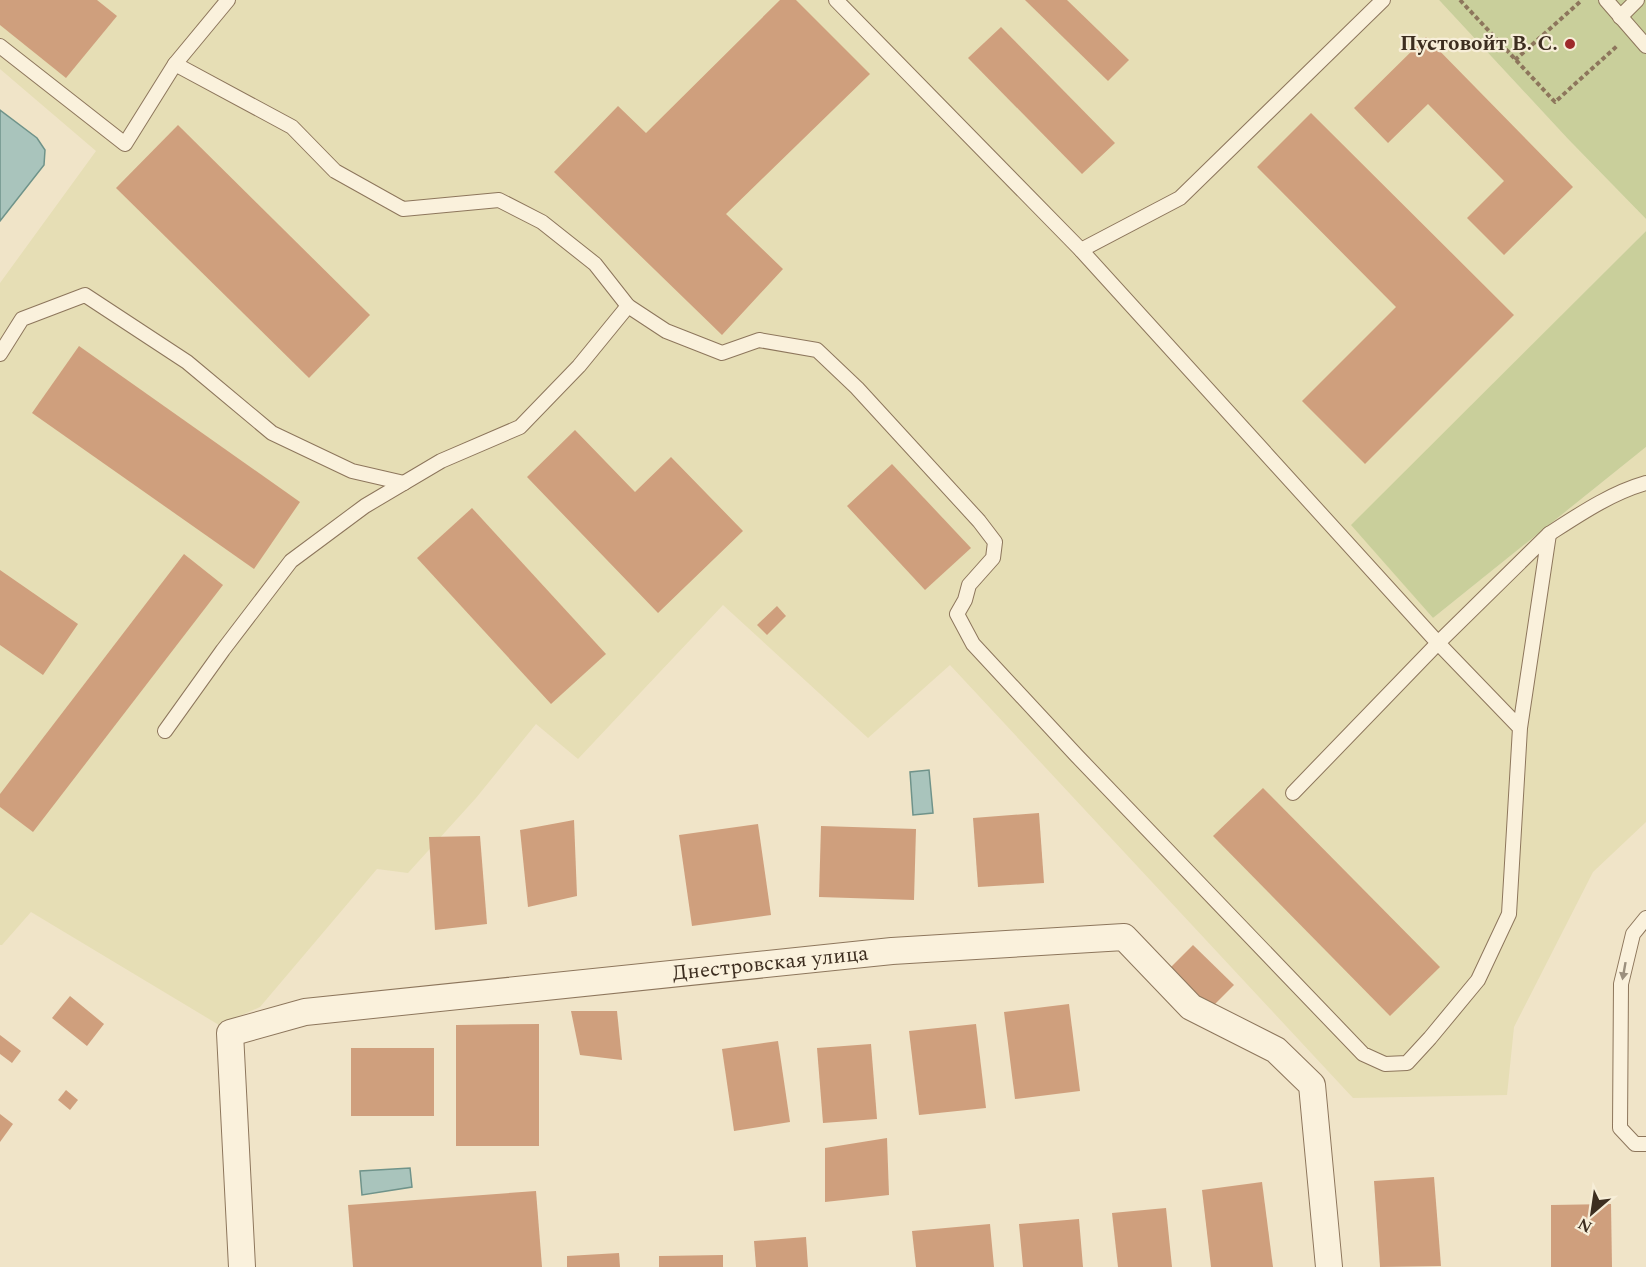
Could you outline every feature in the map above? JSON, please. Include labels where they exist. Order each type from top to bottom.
[{"type":"street","name":"Днестровская улица","points":[[242,1267],[230,1033],[305,1012],[892,951],[1124,937],[1191,1007],[1275,1050],[1312,1085],[1329,1267]]},
{"type":"lane","points":[[0,46],[125,144],[175,64],[228,0]]},
{"type":"lane","points":[[837,0],[1081,250],[1438,644],[1520,728]]},
{"type":"lane","points":[[1081,250],[1180,198],[1383,0]]},
{"type":"lane","points":[[1606,0],[1646,46]]},
{"type":"lane","points":[[1620,17],[1637,0]]},
{"type":"lane","points":[[175,64],[292,127],[335,171],[403,209],[499,200],[542,222],[595,264],[628,306],[666,331],[722,353],[759,340],[817,350],[857,388],[980,521],[995,542],[993,558],[969,585],[965,600],[957,614],[973,644],[1077,756],[1363,1054],[1384,1064],[1407,1063],[1430,1038],[1478,980],[1509,914],[1520,728],[1550,534]]},
{"type":"lane","points":[[0,354],[22,319],[85,295],[187,362],[272,433],[352,471],[404,483]]},
{"type":"lane","points":[[165,731],[291,561],[364,506],[441,461],[520,427],[579,366],[628,306]]},
{"type":"lane","points":[[1293,793],[1438,644],[1550,534],[1585,510],[1630,488],[1646,483]]},
{"type":"lane","points":[[1646,918],[1633,934],[1621,984],[1620,1116],[1620,1128],[1635,1144],[1646,1144]]},
{"type":"path","points":[[1460,0],[1555,102],[1633,32]]},
{"type":"path","points":[[1515,60],[1582,0]]},
{"type":"shaded area","points":[[0,0],[1439,0],[1646,219],[1646,231],[1352,525],[1433,618],[1646,447],[1646,822],[1593,872],[1514,1027],[1507,1095],[1353,1098],[950,665],[868,738],[723,605],[578,759],[536,724],[476,798],[408,873],[377,869],[260,1007],[219,1025],[31,912],[0,945],[0,283],[96,151],[0,69]]},
{"type":"green space","points":[[1439,0],[1646,0],[1646,219],[1568,139]]},
{"type":"green space","points":[[1646,231],[1646,447],[1433,618],[1351,525]]},
{"type":"water","points":[[0,110],[37,138],[45,150],[44,165],[0,221]]},
{"type":"water","points":[[929,770],[933,813],[913,815],[910,772]]},
{"type":"water","points":[[410,1168],[412,1187],[362,1195],[360,1171]]},
{"type":"building","points":[[0,0],[97,0],[117,16],[66,78],[0,25]]},
{"type":"building","points":[[780,0],[796,0],[870,74],[726,214],[783,269],[722,335],[554,172],[618,106],[646,133]]},
{"type":"building","points":[[1025,0],[1067,0],[1129,60],[1108,81]]},
{"type":"building","points":[[1001,27],[1115,143],[1082,174],[968,58]]},
{"type":"building","points":[[1426,37],[1573,187],[1504,255],[1467,218],[1504,181],[1428,104],[1388,143],[1354,108]]},
{"type":"building","points":[[1311,113],[1514,315],[1365,464],[1302,401],[1396,307],[1257,167]]},
{"type":"building","points":[[178,125],[370,315],[309,378],[116,188]]},
{"type":"building","points":[[79,346],[300,502],[254,569],[32,413]]},
{"type":"building","points":[[575,430],[635,492],[671,457],[743,531],[658,613],[527,477]]},
{"type":"building","points":[[892,464],[971,548],[925,590],[847,506]]},
{"type":"building","points":[[472,508],[606,654],[551,704],[417,558]]},
{"type":"building","points":[[184,554],[223,585],[33,832],[0,807],[0,794]]},
{"type":"building","points":[[0,570],[78,624],[43,675],[0,645]]},
{"type":"building","points":[[777,606],[786,616],[767,635],[757,625]]},
{"type":"building","points":[[1263,788],[1440,967],[1390,1016],[1213,836]]},
{"type":"building","points":[[1039,813],[1044,883],[978,887],[973,818]]},
{"type":"building","points":[[574,820],[577,896],[528,907],[520,830]]},
{"type":"building","points":[[758,824],[771,915],[692,926],[679,835]]},
{"type":"building","points":[[821,826],[916,829],[914,900],[819,897]]},
{"type":"building","points":[[480,836],[487,924],[435,930],[429,837]]},
{"type":"building","points":[[1193,945],[1234,985],[1210,1009],[1169,969]]},
{"type":"building","points":[[70,996],[104,1024],[87,1046],[52,1018]]},
{"type":"building","points":[[1069,1004],[1080,1091],[1015,1099],[1004,1012]]},
{"type":"building","points":[[571,1011],[617,1011],[622,1060],[580,1055]]},
{"type":"building","points":[[539,1024],[539,1146],[456,1146],[456,1025]]},
{"type":"building","points":[[976,1024],[986,1108],[919,1115],[909,1031]]},
{"type":"building","points":[[0,1035],[21,1051],[12,1063],[0,1054]]},
{"type":"building","points":[[778,1041],[790,1122],[734,1131],[722,1049]]},
{"type":"building","points":[[871,1044],[877,1119],[823,1123],[817,1048]]},
{"type":"building","points":[[351,1048],[434,1048],[434,1116],[351,1116]]},
{"type":"building","points":[[66,1090],[78,1100],[70,1110],[58,1100]]},
{"type":"building","points":[[0,1114],[13,1124],[0,1142]]},
{"type":"building","points":[[887,1138],[889,1195],[825,1202],[825,1148]]},
{"type":"building","points":[[1434,1177],[1441,1266],[1380,1267],[1374,1181]]},
{"type":"building","points":[[1262,1182],[1273,1267],[1211,1267],[1202,1190]]},
{"type":"building","points":[[536,1191],[542,1267],[353,1267],[348,1205]]},
{"type":"building","points":[[1611,1204],[1612,1267],[1551,1267],[1551,1205]]},
{"type":"building","points":[[1166,1208],[1172,1267],[1118,1267],[1112,1213]]},
{"type":"building","points":[[1079,1219],[1083,1267],[1023,1267],[1019,1224]]},
{"type":"building","points":[[990,1224],[994,1267],[916,1267],[912,1231]]},
{"type":"building","points":[[806,1237],[808,1267],[756,1267],[754,1241]]},
{"type":"building","points":[[619,1253],[620,1267],[567,1267],[567,1256]]},
{"type":"building","points":[[723,1255],[723,1267],[659,1267],[659,1256]]},
{"type":"place","name":"Пустовойт В. С.","points":[[1570,44]]}]
